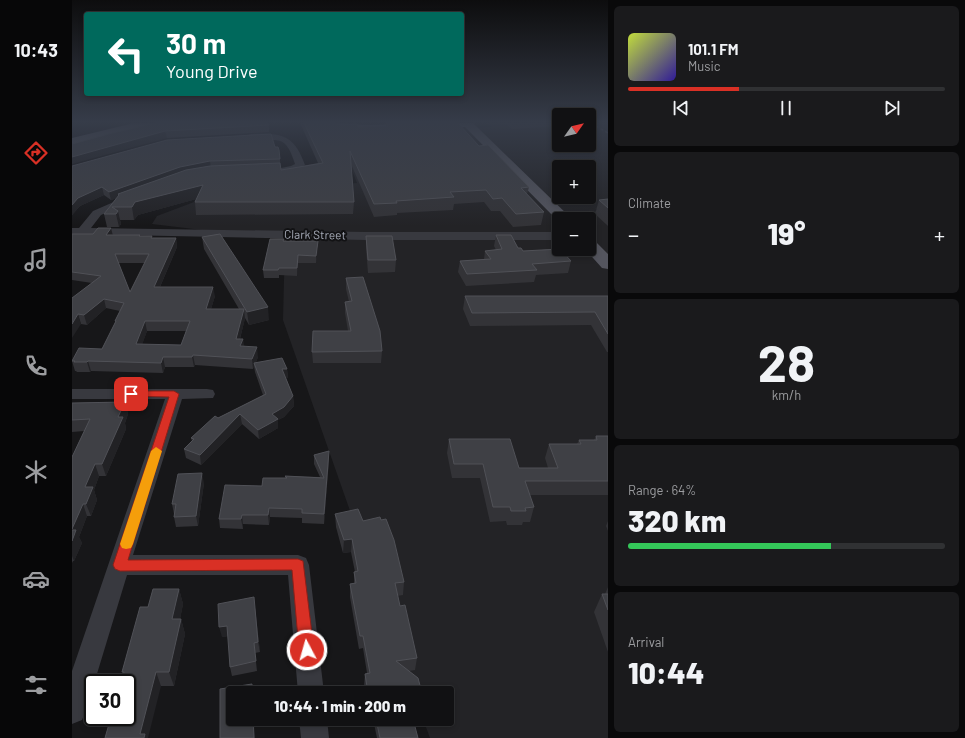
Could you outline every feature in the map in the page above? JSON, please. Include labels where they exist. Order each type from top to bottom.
[{"type":"main road","points":[[502,157],[557,212]]},
{"type":"main road","points":[[596,251],[608,264]]},
{"type":"street","points":[[270,171],[291,170],[299,166],[296,157]]},
{"type":"street","points":[[76,231],[102,209],[138,195]]},
{"type":"street","name":"Clark Street","points":[[76,231],[366,236],[552,236]]},
{"type":"street","points":[[72,394],[207,394]]},
{"type":"street","points":[[72,710],[174,394]]},
{"type":"street","points":[[120,565],[298,565],[310,686]]},
{"type":"street","points":[[314,726],[315,738]]},
{"type":"shaded area","points":[[347,157],[608,157],[608,738],[430,738],[426,726],[454,726],[454,686],[412,686],[283,320],[285,240],[152,224],[157,216],[218,193],[357,183]]},
{"type":"building","points":[[103,157],[280,157],[280,159],[210,161],[180,167],[109,192],[102,187],[78,198],[72,205],[72,166]]},
{"type":"building","points":[[320,157],[351,157],[354,202],[195,202],[203,185],[135,202],[132,207],[112,207],[118,211],[116,214],[104,214],[119,195],[118,194],[186,170],[210,166],[280,163],[281,170],[323,163]]},
{"type":"building","points":[[353,157],[500,157],[529,187],[521,188],[544,212],[516,214],[502,198],[493,199],[486,190],[450,192],[454,197],[374,204]]},
{"type":"building","points":[[608,199],[608,208],[599,200]]},
{"type":"building","points":[[98,228],[111,228],[106,235],[140,235],[139,236],[152,236],[151,238],[176,238],[154,287],[213,287],[206,309],[244,309],[236,339],[243,339],[240,346],[257,347],[252,359],[193,355],[192,357],[163,357],[161,363],[72,361],[79,348],[102,349],[124,303],[104,299],[84,315],[78,314],[72,324],[72,298],[101,276],[72,272],[72,234],[93,234]],"holes":[[[115,254],[149,254],[130,292]],[[145,321],[190,321],[181,345],[136,344]]]},
{"type":"building","points":[[220,234],[268,307],[247,312],[202,237]]},
{"type":"building","points":[[496,235],[511,235],[518,248],[521,248],[523,251],[552,249],[552,256],[566,256],[571,261],[532,264],[537,270],[467,274],[460,261],[491,259],[485,251],[502,249]]},
{"type":"building","points":[[366,236],[392,236],[396,260],[368,260]]},
{"type":"building","points":[[270,239],[284,239],[283,241],[318,241],[316,256],[298,255],[297,268],[263,270]]},
{"type":"building","points":[[363,277],[380,331],[382,351],[312,352],[313,331],[351,331],[345,302],[352,301],[346,278]]},
{"type":"building","points":[[465,296],[608,296],[608,334],[595,312],[472,313]]},
{"type":"building","points":[[282,358],[287,369],[282,369],[293,396],[284,407],[272,414],[278,419],[258,430],[240,414],[200,455],[184,449],[194,439],[191,438],[215,416],[218,418],[266,394],[254,363]]},
{"type":"building","points":[[125,402],[118,417],[123,417],[102,464],[95,464],[85,487],[93,487],[86,504],[83,504],[72,529],[72,457],[90,419],[72,420],[72,403]]},
{"type":"building","points":[[596,436],[608,436],[608,481],[525,481],[534,507],[525,508],[526,511],[511,511],[510,507],[493,507],[483,464],[454,464],[449,439],[510,439],[519,468],[558,468],[549,444],[581,444],[579,440],[597,440]]},
{"type":"building","points":[[329,451],[324,514],[302,513],[302,509],[269,508],[268,515],[242,515],[241,519],[219,519],[225,485],[262,486],[263,478],[287,478],[285,476],[324,478],[314,455]]},
{"type":"building","points":[[202,473],[196,516],[174,517],[176,504],[172,504],[178,474]]},
{"type":"building","points":[[358,509],[363,521],[380,517],[381,520],[386,519],[394,540],[404,582],[395,583],[400,606],[405,605],[417,658],[396,661],[418,678],[420,686],[367,686],[365,674],[370,673],[363,636],[360,636],[350,584],[356,583],[354,572],[358,571],[352,539],[344,540],[335,514]]},
{"type":"building","points":[[72,530],[76,530],[72,541]]},
{"type":"building","points":[[153,589],[179,589],[172,619],[181,619],[169,672],[156,672],[140,734],[145,734],[144,738],[105,738],[108,726],[136,726],[136,674],[123,674],[124,672],[122,672],[140,607],[148,607]]},
{"type":"building","points":[[602,594],[608,594],[608,610]]},
{"type":"building","points":[[254,597],[258,642],[254,643],[256,661],[230,667],[227,626],[219,627],[218,604]]},
{"type":"building","points":[[252,684],[252,686],[239,686]]},
{"type":"building","points":[[226,688],[226,726],[253,726],[254,738],[220,738],[220,689]]},
{"type":"building","points":[[377,726],[415,726],[418,738],[380,738]]},
{"type":"slow traffic","points":[[126,544],[156,451]]},
{"type":"route","points":[[131,394],[174,394],[120,565],[298,565],[307,650]]}]
